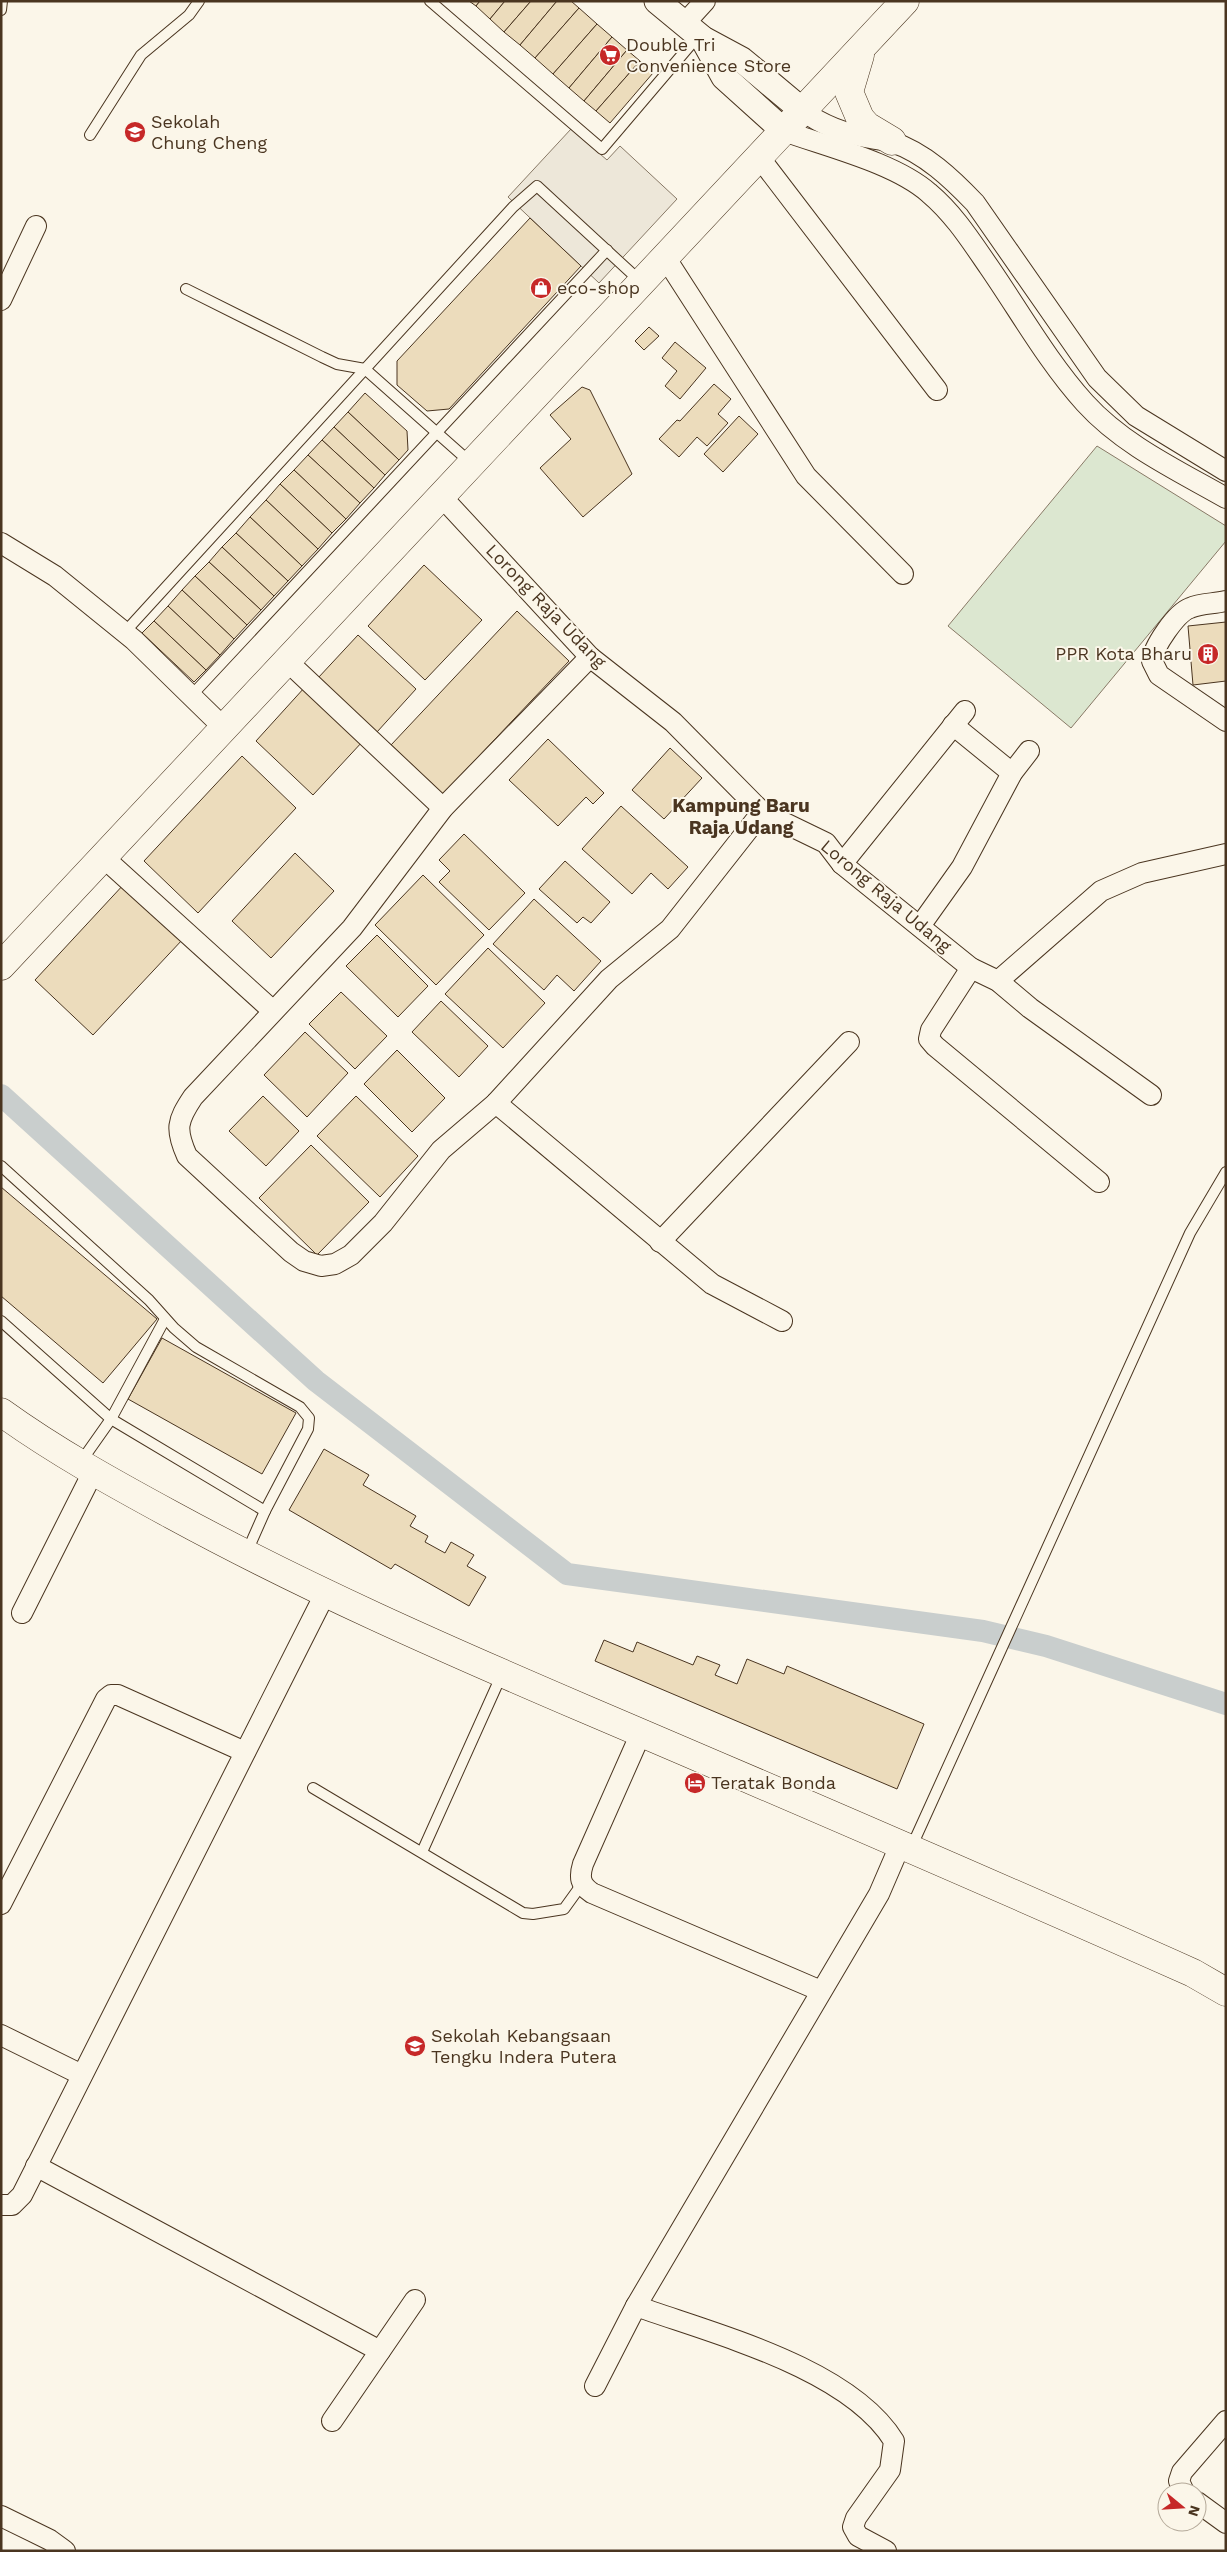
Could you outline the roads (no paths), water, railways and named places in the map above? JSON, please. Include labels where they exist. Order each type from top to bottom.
[{"type":"main road","points":[[1,966],[905,1]]},
{"type":"main road","points":[[863,46],[849,92],[860,118],[874,132],[892,141]]},
{"type":"main road","points":[[1,1412],[34,1436],[86,1468],[246,1554],[326,1594],[432,1644],[906,1846],[1193,1973],[1226,1992]]},
{"type":"street","points":[[658,1],[695,33],[742,60],[803,111],[825,125],[869,138],[892,141],[918,155],[952,178],[975,203],[1097,378],[1136,416],[1226,471]]},
{"type":"street","points":[[695,33],[706,1]]},
{"type":"street","points":[[695,33],[724,77],[784,131],[877,165],[905,177],[928,192],[964,231],[1061,373],[1104,422],[1126,440],[1226,498]]},
{"type":"street","points":[[759,157],[937,390]]},
{"type":"street","points":[[1,300],[36,226]]},
{"type":"street","points":[[665,257],[806,476],[904,574]]},
{"type":"street","name":"Lorong Raja Udang","points":[[442,496],[590,657],[673,722],[762,812],[826,842],[842,864],[971,968],[998,980],[1030,1008],[1151,1095]]},
{"type":"street","points":[[1,543],[55,576],[124,633],[224,728]]},
{"type":"street","points":[[1226,601],[1188,608],[1180,615],[1155,647],[1152,662],[1160,675],[1226,721]]},
{"type":"street","points":[[590,657],[443,808],[352,928],[193,1096],[178,1125],[180,1140],[187,1156],[304,1261],[322,1266],[336,1264],[351,1255],[383,1223],[441,1150],[496,1103],[609,979],[670,929],[762,812]]},
{"type":"street","points":[[287,661],[443,808]]},
{"type":"street","points":[[842,864],[959,718],[1012,774]]},
{"type":"street","points":[[920,926],[962,867],[1012,774],[1029,751]]},
{"type":"street","points":[[998,980],[1101,891],[1142,873],[1226,854]]},
{"type":"street","points":[[103,857],[273,1011]]},
{"type":"street","points":[[971,968],[931,1030],[929,1039],[1099,1182]]},
{"type":"street","points":[[660,1242],[849,1042]]},
{"type":"street","points":[[496,1103],[712,1284],[782,1321]]},
{"type":"street","points":[[22,1613],[86,1468]]},
{"type":"street","points":[[1,2205],[12,2206],[17,2201],[36,2166],[326,1594]]},
{"type":"street","points":[[1,1904],[102,1708],[111,1695],[118,1695],[245,1752]]},
{"type":"street","points":[[641,1733],[583,1864],[580,1874],[582,1884],[592,1893],[821,1991]]},
{"type":"street","points":[[595,2386],[636,2306],[906,1846]]},
{"type":"street","points":[[1,2035],[82,2076]]},
{"type":"street","points":[[36,2166],[380,2351]]},
{"type":"street","points":[[332,2421],[415,2300]]},
{"type":"street","points":[[636,2306],[791,2362],[842,2389],[885,2425],[894,2441],[890,2470],[856,2518],[853,2527],[858,2536],[886,2551]]},
{"type":"street","points":[[1179,2482],[1182,2472],[1226,2421]]},
{"type":"street","points":[[1207,2509],[1226,2523]]},
{"type":"street","points":[[1,2516],[50,2540],[65,2551]]},
{"type":"lane","points":[[90,136],[141,55],[189,15],[199,1]]},
{"type":"lane","points":[[1,10],[2,2]]},
{"type":"lane","points":[[433,2],[602,149],[695,33]]},
{"type":"lane","points":[[124,633],[513,207],[537,186],[642,282]]},
{"type":"lane","points":[[191,696],[607,250]]},
{"type":"lane","points":[[186,289],[322,358],[336,364],[365,369],[472,463]]},
{"type":"lane","points":[[1,1166],[149,1300],[196,1347],[300,1407],[309,1418],[308,1429],[265,1511],[246,1554]]},
{"type":"lane","points":[[906,1846],[982,1691],[1190,1233],[1226,1172]]},
{"type":"lane","points":[[86,1468],[165,1318]]},
{"type":"lane","points":[[1,1321],[111,1419],[265,1511]]},
{"type":"lane","points":[[422,1852],[502,1674]]},
{"type":"lane","points":[[313,1788],[523,1913],[564,1909],[582,1884]]},
{"type":"waterway","points":[[1,1095],[316,1381],[567,1574],[983,1631],[1046,1646],[1226,1704]]},
{"type":"place","name":"Double Tri Convenience Store","points":[[610,55]]},
{"type":"place","name":"Sekolah Chung Cheng","points":[[135,132]]},
{"type":"place","name":"eco-shop","points":[[541,288]]},
{"type":"place","name":"PPR Kota Bharu","points":[[1208,654]]},
{"type":"place","name":"Teratak Bonda","points":[[695,1783]]},
{"type":"place","name":"Sekolah Kebangsaan Tengku Indera Putera","points":[[415,2046]]},
{"type":"district","name":"Kampung Baru Raja Udang","points":[[741,816]]}]
